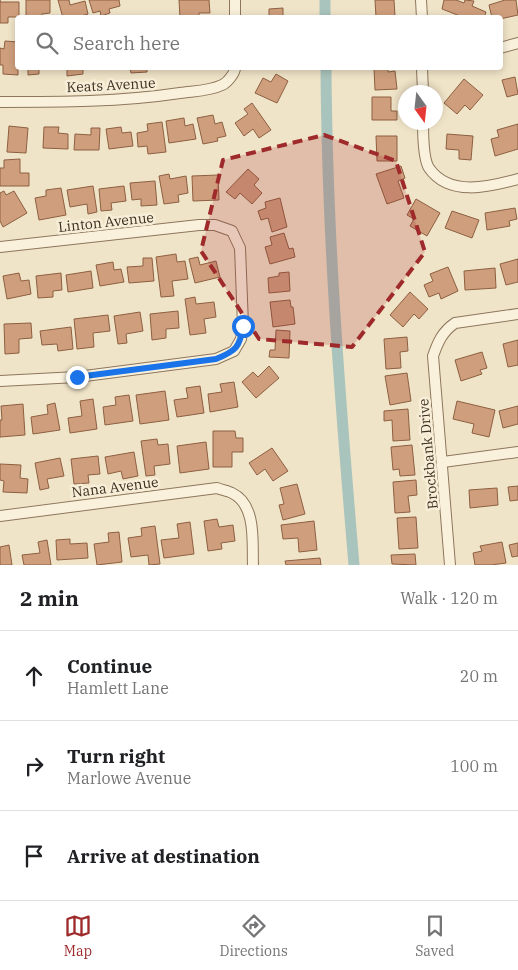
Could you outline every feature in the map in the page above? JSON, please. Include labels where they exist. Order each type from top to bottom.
[{"type":"street","points":[[235,0],[235,15]]},
{"type":"street","points":[[421,0],[422,15]]},
{"type":"street","points":[[503,47],[518,43]]},
{"type":"street","name":"Keats Avenue","points":[[0,102],[98,102],[158,97],[224,85],[235,70]]},
{"type":"street","points":[[422,70],[423,85]]},
{"type":"street","points":[[423,130],[423,143],[428,167],[441,180],[453,186],[468,188],[492,186],[518,179]]},
{"type":"street","name":"Linton Avenue","points":[[0,247],[199,225],[215,225],[232,231],[240,248],[243,326],[241,339],[234,351],[216,359],[77,377],[0,381]]},
{"type":"street","name":"Brockbank Drive","points":[[450,565],[433,356],[438,341],[446,329],[455,324],[518,314]]},
{"type":"street","points":[[443,462],[518,452]]},
{"type":"street","name":"Nana Avenue","points":[[0,516],[217,488],[234,494],[250,512],[253,565]]},
{"type":"highlighted area","points":[[324,135],[396,161],[425,252],[352,347],[259,339],[201,251],[223,160]]},
{"type":"building","points":[[26,0],[50,0],[50,13],[26,15]]},
{"type":"building","points":[[58,0],[69,0],[70,5],[85,1],[88,14],[62,15]]},
{"type":"building","points":[[89,0],[119,0],[120,6],[109,9],[110,13],[101,15],[100,11],[93,13]]},
{"type":"building","points":[[179,0],[209,0],[210,13],[180,15]]},
{"type":"building","points":[[375,0],[394,0],[395,15],[376,15]]},
{"type":"building","points":[[444,0],[456,0],[464,3],[465,0],[474,1],[472,6],[486,12],[485,15],[457,15],[442,9]]},
{"type":"building","points":[[505,0],[516,0],[518,15],[503,18],[503,15],[491,15],[489,5]]},
{"type":"building","points":[[0,2],[19,2],[19,15],[8,17],[8,23],[0,23]]},
{"type":"building","points":[[283,8],[283,15],[269,15],[269,9]]},
{"type":"building","points":[[5,41],[15,42],[15,70],[18,70],[18,75],[3,74],[3,65],[0,65],[0,48],[4,49]]},
{"type":"building","points":[[28,70],[39,70],[39,74],[28,75]]},
{"type":"building","points":[[67,70],[83,70],[83,74],[67,76]]},
{"type":"building","points":[[130,70],[147,70],[147,72],[131,73]]},
{"type":"building","points":[[374,70],[395,71],[397,89],[375,90]]},
{"type":"building","points":[[276,74],[288,81],[277,103],[255,93],[263,78],[271,82]]},
{"type":"building","points":[[515,77],[518,94],[507,97],[502,80]]},
{"type":"building","points":[[464,79],[483,95],[470,110],[465,105],[457,114],[444,103]]},
{"type":"building","points":[[372,97],[391,97],[391,111],[397,111],[397,120],[372,120]]},
{"type":"building","points":[[252,103],[271,130],[259,138],[253,129],[244,136],[235,123],[248,114],[244,109]]},
{"type":"building","points":[[213,115],[215,124],[222,122],[226,136],[217,138],[218,141],[203,144],[197,118]]},
{"type":"building","points":[[184,118],[185,126],[193,124],[196,139],[169,143],[166,121]]},
{"type":"building","points":[[162,122],[166,152],[148,154],[147,146],[138,147],[137,133],[148,131],[147,124]]},
{"type":"building","points":[[518,124],[518,149],[495,156],[491,139],[499,137],[497,130]]},
{"type":"building","points":[[9,126],[28,128],[26,153],[7,152]]},
{"type":"building","points":[[44,127],[59,127],[58,133],[68,134],[68,149],[43,148]]},
{"type":"building","points":[[121,127],[122,133],[131,132],[133,146],[109,149],[106,129]]},
{"type":"building","points":[[91,128],[100,128],[99,150],[74,150],[75,134],[91,135]]},
{"type":"building","points":[[447,134],[473,136],[471,160],[459,159],[459,150],[446,149]]},
{"type":"building","points":[[376,136],[397,136],[397,161],[377,161]]},
{"type":"building","points":[[20,159],[20,173],[29,173],[29,186],[0,186],[0,168],[4,168],[4,160]]},
{"type":"building","points":[[401,166],[405,178],[398,181],[404,198],[387,204],[376,174]]},
{"type":"building","points":[[248,169],[259,179],[254,185],[262,193],[252,204],[240,193],[235,199],[226,192]]},
{"type":"building","points":[[169,174],[170,179],[186,176],[188,193],[178,195],[179,202],[164,204],[159,176]]},
{"type":"building","points":[[218,175],[219,200],[193,201],[192,176]]},
{"type":"building","points":[[155,181],[157,205],[141,206],[141,199],[132,200],[130,183]]},
{"type":"building","points":[[93,186],[97,212],[88,214],[87,204],[70,207],[67,190]]},
{"type":"building","points":[[124,186],[126,201],[111,203],[112,210],[101,211],[99,189]]},
{"type":"building","points":[[61,188],[66,215],[39,220],[35,198],[46,196],[46,190]]},
{"type":"building","points":[[4,191],[6,195],[14,191],[27,213],[3,227],[0,221],[0,193]]},
{"type":"building","points":[[280,198],[287,227],[272,232],[268,218],[261,220],[258,211],[266,208],[265,202]]},
{"type":"building","points":[[416,199],[440,213],[427,236],[410,226],[414,219],[407,215]]},
{"type":"building","points":[[515,208],[517,219],[509,221],[510,226],[487,230],[485,213]]},
{"type":"building","points":[[452,211],[479,220],[472,238],[445,228]]},
{"type":"building","points":[[284,233],[289,249],[293,248],[295,257],[270,264],[265,247],[272,245],[270,237]]},
{"type":"building","points":[[176,254],[177,262],[185,261],[188,279],[172,281],[174,296],[161,297],[156,257]]},
{"type":"building","points":[[198,257],[200,265],[216,261],[220,277],[195,283],[189,259]]},
{"type":"building","points":[[143,258],[152,258],[154,281],[129,283],[127,267],[143,266]]},
{"type":"building","points":[[518,259],[518,282],[506,285],[500,264]]},
{"type":"building","points":[[113,262],[114,270],[121,269],[124,282],[100,286],[96,265]]},
{"type":"building","points":[[448,267],[458,291],[441,299],[439,293],[429,297],[424,285],[433,281],[430,274]]},
{"type":"building","points":[[495,268],[496,288],[465,290],[464,271]]},
{"type":"building","points":[[91,271],[93,288],[68,292],[66,275]]},
{"type":"building","points":[[289,272],[290,291],[269,293],[268,278],[279,276],[279,273]]},
{"type":"building","points":[[19,273],[21,281],[29,280],[31,294],[7,299],[3,276]]},
{"type":"building","points":[[61,273],[62,290],[53,291],[53,297],[38,298],[36,276]]},
{"type":"building","points":[[410,292],[428,309],[419,319],[414,314],[403,327],[390,315]]},
{"type":"building","points":[[195,297],[196,304],[214,302],[216,317],[204,319],[206,333],[190,335],[185,299]]},
{"type":"building","points":[[290,300],[291,307],[293,307],[295,324],[273,327],[270,302]]},
{"type":"building","points":[[178,311],[179,328],[166,329],[166,338],[152,340],[150,314]]},
{"type":"building","points":[[140,312],[143,331],[126,334],[127,343],[118,344],[114,316]]},
{"type":"building","points":[[108,315],[110,331],[93,333],[94,347],[77,349],[74,319]]},
{"type":"building","points":[[31,323],[32,338],[19,339],[19,353],[5,354],[4,324]]},
{"type":"building","points":[[71,327],[73,349],[58,351],[57,344],[42,345],[40,331]]},
{"type":"building","points":[[276,330],[290,331],[289,358],[269,357],[270,350],[275,350]]},
{"type":"building","points":[[407,337],[408,351],[400,352],[401,368],[386,369],[384,339]]},
{"type":"building","points":[[518,340],[518,365],[508,367],[503,344]]},
{"type":"building","points":[[482,352],[487,368],[480,370],[482,374],[461,381],[455,360]]},
{"type":"building","points":[[269,366],[279,378],[256,398],[242,382],[253,372],[258,377]]},
{"type":"building","points":[[407,373],[411,401],[390,405],[385,376]]},
{"type":"building","points":[[234,382],[238,407],[210,412],[208,394],[222,392],[220,384]]},
{"type":"building","points":[[200,386],[204,413],[177,417],[174,400],[188,398],[186,388]]},
{"type":"building","points":[[165,391],[169,420],[140,424],[136,395]]},
{"type":"building","points":[[129,395],[133,421],[105,425],[103,407],[116,405],[115,397]]},
{"type":"building","points":[[93,399],[97,429],[70,433],[68,418],[82,416],[80,401]]},
{"type":"building","points":[[457,401],[495,410],[489,437],[472,433],[474,424],[453,419]]},
{"type":"building","points":[[55,403],[60,430],[33,434],[31,417],[48,414],[47,405]]},
{"type":"building","points":[[23,404],[25,435],[0,437],[1,406]]},
{"type":"building","points":[[518,406],[518,424],[503,428],[499,411]]},
{"type":"building","points":[[408,409],[410,440],[393,441],[392,420],[384,421],[384,411]]},
{"type":"building","points":[[213,431],[235,431],[236,438],[243,438],[243,452],[232,452],[232,467],[213,467]]},
{"type":"building","points":[[157,439],[158,445],[168,444],[170,464],[154,466],[155,475],[146,476],[141,441]]},
{"type":"building","points":[[206,442],[209,469],[180,473],[177,446]]},
{"type":"building","points":[[412,445],[415,475],[400,476],[399,469],[393,470],[391,447]]},
{"type":"building","points":[[272,448],[288,471],[273,481],[265,469],[257,475],[249,463]]},
{"type":"building","points":[[134,452],[138,476],[123,479],[121,471],[108,474],[105,457]]},
{"type":"building","points":[[98,456],[100,474],[88,475],[89,483],[74,484],[71,459]]},
{"type":"building","points":[[60,458],[64,476],[47,479],[49,488],[40,490],[35,463]]},
{"type":"building","points":[[0,464],[21,465],[20,478],[28,479],[27,493],[3,492],[4,481],[0,480]]},
{"type":"building","points":[[416,480],[417,495],[408,496],[410,512],[395,513],[393,482]]},
{"type":"building","points":[[297,484],[305,514],[283,520],[279,505],[284,504],[280,488]]},
{"type":"building","points":[[518,486],[518,500],[510,501],[508,487]]},
{"type":"building","points":[[497,488],[498,505],[470,508],[469,490]]},
{"type":"building","points":[[416,517],[418,548],[399,549],[397,518]]},
{"type":"building","points":[[217,519],[219,527],[233,525],[235,541],[221,543],[222,549],[208,551],[204,521]]},
{"type":"building","points":[[314,521],[317,550],[299,552],[298,538],[283,539],[281,525]]},
{"type":"building","points":[[190,522],[194,554],[164,558],[161,540],[179,538],[177,524]]},
{"type":"building","points":[[155,526],[160,564],[149,565],[148,555],[131,557],[128,538],[142,536],[141,528]]},
{"type":"building","points":[[119,532],[122,562],[97,565],[94,544],[109,542],[108,533]]},
{"type":"building","points":[[70,539],[70,544],[87,543],[88,558],[57,560],[56,540]]},
{"type":"building","points":[[47,540],[51,565],[24,565],[22,555],[40,553],[38,542]]},
{"type":"building","points":[[502,542],[506,563],[475,565],[473,553],[482,551],[480,546]]},
{"type":"building","points":[[518,543],[518,556],[512,557],[509,545]]},
{"type":"building","points":[[9,545],[12,565],[0,565],[0,547]]},
{"type":"building","points":[[415,554],[416,565],[392,564],[391,555]]},
{"type":"building","points":[[320,558],[321,565],[286,565],[285,561]]},
{"type":"waterway","points":[[325,0],[325,15]]},
{"type":"waterway","points":[[326,70],[329,192],[339,379],[354,565]]},
{"type":"route","points":[[77,377],[216,359],[234,351],[241,339],[243,326]]}]
